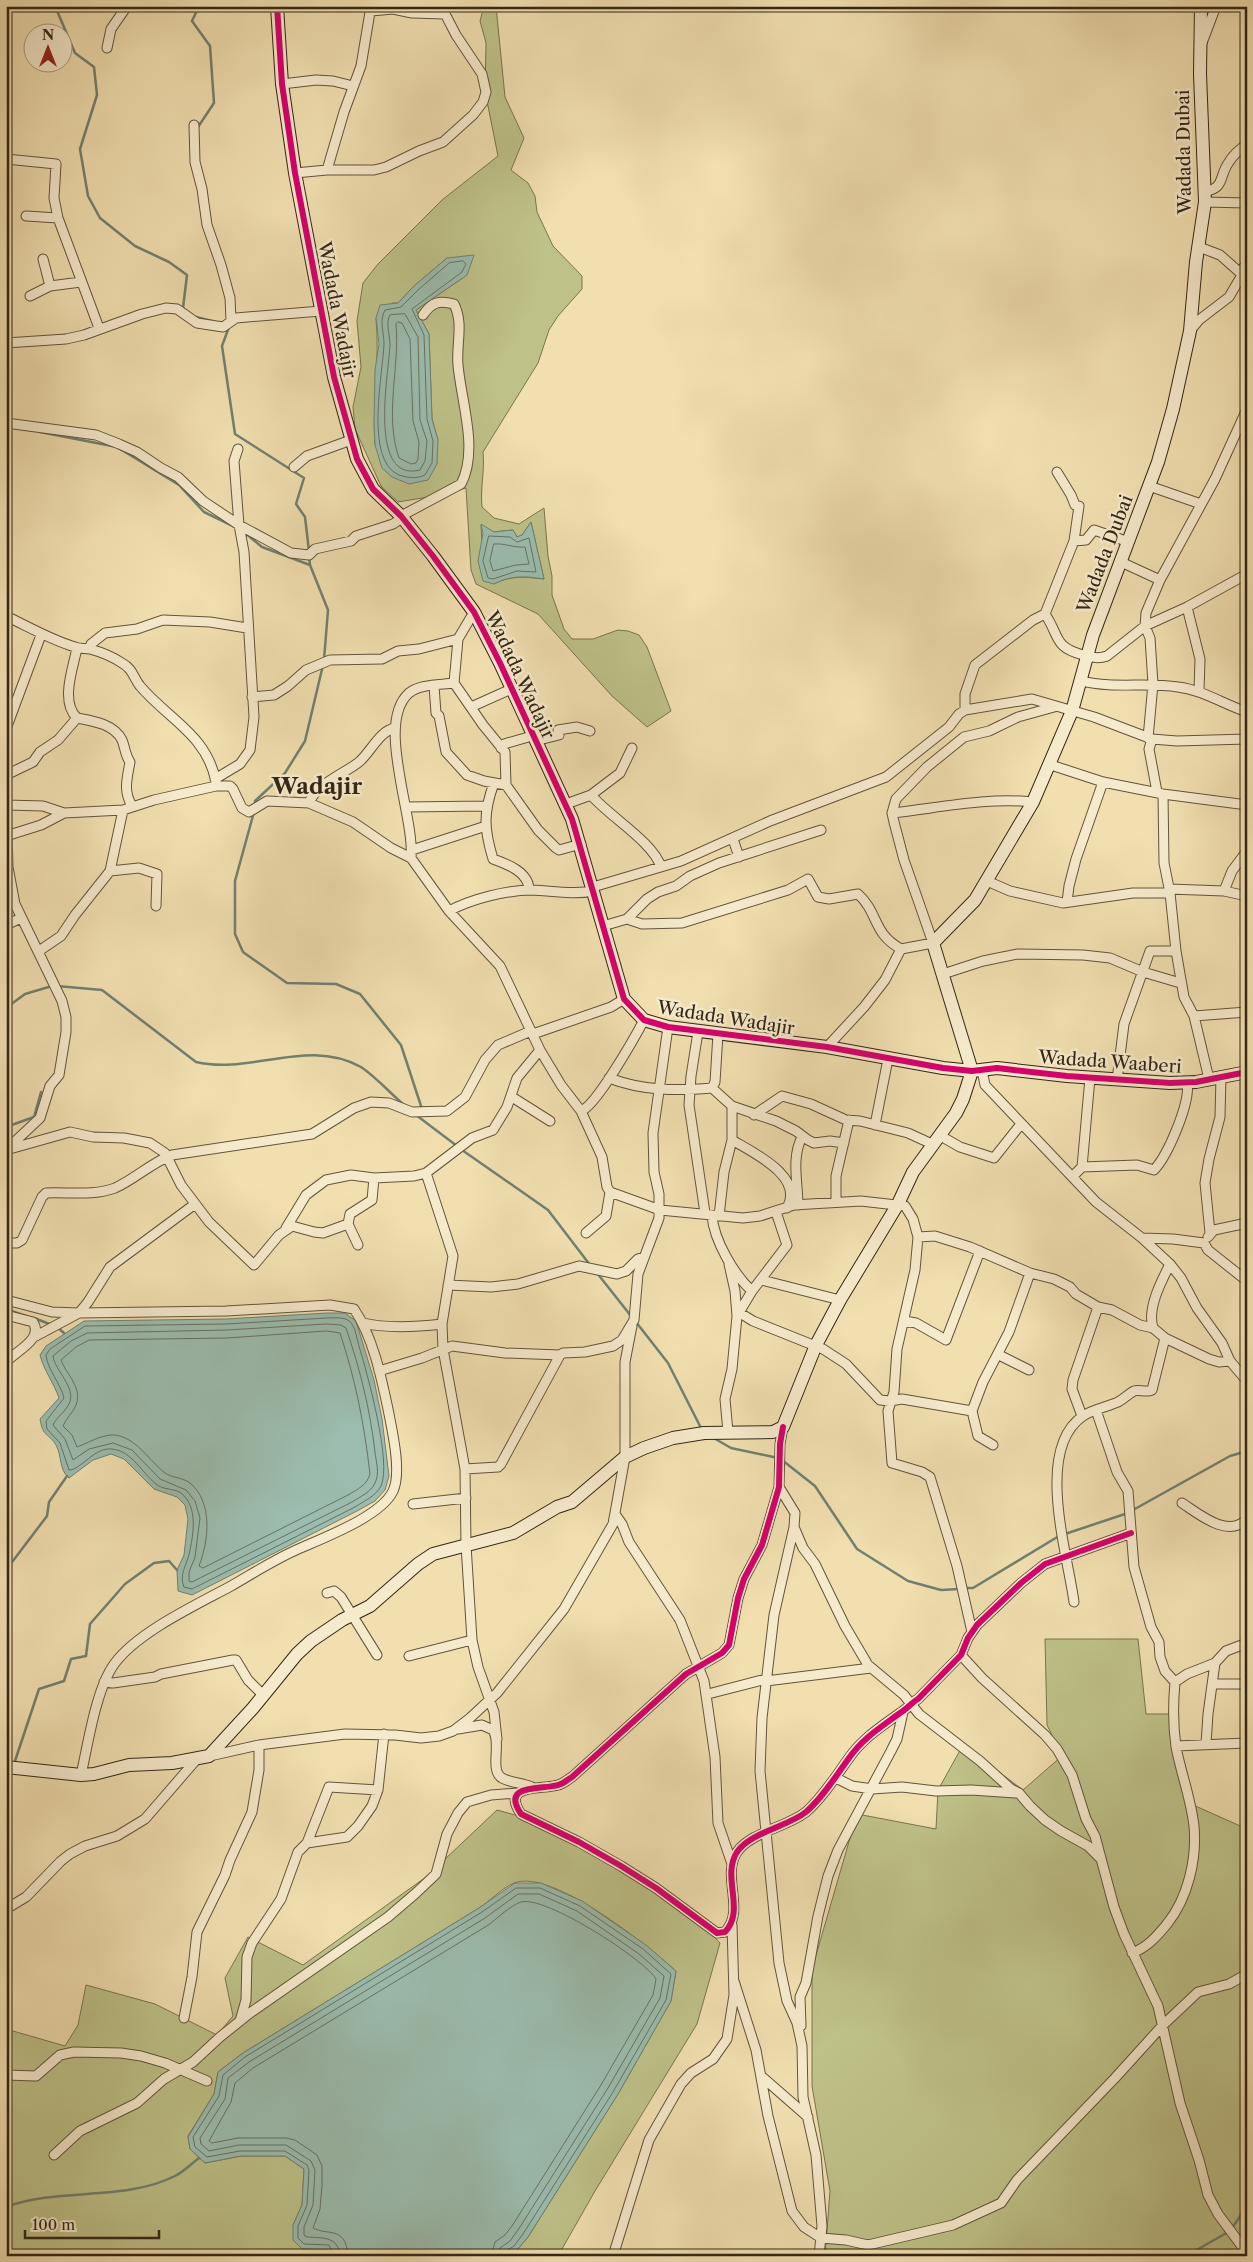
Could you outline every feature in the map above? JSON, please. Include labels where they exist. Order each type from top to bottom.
[{"type":"street","points":[[107,48],[111,29],[127,6]]},
{"type":"street","name":"Wadada Wadajir","points":[[277,6],[282,84],[295,173],[334,378],[357,459],[373,489],[401,517],[451,578],[474,612],[533,739],[566,804],[581,844],[624,999],[644,1020],[668,1027],[827,1047],[888,1059],[977,1071]]},
{"type":"street","name":"Wadada Dubai","points":[[934,943],[975,900],[1033,802],[1050,765],[1072,711],[1082,680],[1086,656],[1149,486],[1173,409],[1190,331],[1205,196],[1200,46],[1201,6]]},
{"type":"street","points":[[1200,46],[1216,6]]},
{"type":"street","points":[[295,173],[327,170],[374,170],[402,161],[419,151],[443,142],[473,114],[483,102],[486,92],[482,74],[442,10],[412,13],[393,9],[371,9],[361,66],[327,170]]},
{"type":"street","points":[[282,84],[298,84],[316,80],[333,81],[353,86]]},
{"type":"street","points":[[1247,83],[1247,92]]},
{"type":"street","points":[[194,125],[195,162],[202,189],[207,225],[222,265],[230,298],[231,320]]},
{"type":"street","points":[[1205,196],[1218,187],[1228,162],[1247,144]]},
{"type":"street","points":[[6,159],[56,164],[54,198],[58,218],[72,250],[81,282],[99,328]]},
{"type":"street","points":[[1205,196],[1247,203]]},
{"type":"street","points":[[26,216],[58,218]]},
{"type":"street","points":[[1200,247],[1220,255],[1243,276]]},
{"type":"street","points":[[44,259],[50,286]]},
{"type":"street","points":[[1190,331],[1199,320],[1229,297],[1243,276],[1247,263]]},
{"type":"street","points":[[30,296],[50,286],[81,282]]},
{"type":"street","points":[[6,423],[96,435],[119,444],[178,476],[202,501],[239,525],[292,553],[309,555],[316,549],[351,541],[356,536],[393,524],[401,517],[461,484],[466,474],[469,456],[465,400],[457,364],[459,314],[454,304],[443,301],[434,303],[423,315]]},
{"type":"street","points":[[6,343],[66,339],[84,335],[99,328],[166,308],[177,309],[197,323],[223,327],[231,320],[264,315],[321,311]]},
{"type":"street","points":[[1204,1243],[1210,1233],[1205,1183],[1208,1158],[1220,1117],[1215,1077],[1194,1016],[1184,997],[1176,951],[1170,891],[1164,863],[1160,793],[1149,749],[1153,684],[1150,638],[1145,626],[1146,613],[1160,580],[1201,504],[1246,412]]},
{"type":"street","points":[[294,467],[307,456],[351,440]]},
{"type":"street","points":[[6,1150],[40,1118],[50,1086],[59,1075],[66,1032],[64,1008],[15,904],[10,883],[7,836],[41,824],[64,813],[127,808],[216,782],[240,764],[250,750],[254,716],[247,628],[244,552],[239,525],[234,460],[238,450]]},
{"type":"street","points":[[965,710],[965,694],[975,665],[1033,620],[1045,614],[1074,541],[1078,506],[1074,505],[1071,495],[1057,472]]},
{"type":"street","points":[[1149,486],[1201,504]]},
{"type":"street","points":[[1074,541],[1086,540],[1094,530],[1129,542]]},
{"type":"street","points":[[1121,562],[1160,580]]},
{"type":"street","points":[[1045,614],[1060,644],[1068,650],[1086,656],[1101,658],[1107,656],[1145,626],[1187,607],[1247,574]]},
{"type":"street","points":[[1187,607],[1200,659],[1200,691]]},
{"type":"street","points":[[474,612],[458,639],[454,683],[505,752],[507,760],[506,785],[538,830],[559,850],[581,844]]},
{"type":"street","points":[[6,616],[41,635],[77,648],[90,649],[131,668],[141,687],[185,727],[204,749],[210,760],[216,782]]},
{"type":"street","points":[[90,649],[91,644],[105,633],[137,629],[163,620],[200,622],[247,628]]},
{"type":"street","points":[[7,725],[41,635]]},
{"type":"street","points":[[252,697],[274,695],[288,686],[306,670],[330,660],[382,659],[398,651],[419,649],[458,639]]},
{"type":"street","points":[[39,952],[61,936],[110,871],[127,808],[126,775],[130,762],[125,754],[121,738],[110,728],[77,718],[70,711],[69,700],[77,648]]},
{"type":"street","points":[[1082,680],[1100,685],[1153,684],[1200,691],[1247,712]]},
{"type":"street","points":[[454,683],[419,688],[409,693],[398,710],[395,728],[398,770],[406,807],[411,854],[449,911],[500,966],[540,1050],[561,1085],[582,1111],[602,1157],[607,1186],[610,1192],[606,1216],[586,1233]]},
{"type":"street","points":[[434,686],[436,713],[439,716],[446,752],[467,775],[506,785]]},
{"type":"street","points":[[471,707],[511,689]]},
{"type":"street","points":[[449,911],[484,897],[530,890],[580,894],[680,861],[733,839],[770,820],[886,777],[949,727],[959,714],[965,710],[1032,700],[1072,711],[1150,738],[1177,741],[1247,739]]},
{"type":"street","points":[[1054,707],[1018,717],[989,731],[964,737],[927,767],[896,800],[892,813],[904,860],[977,1071],[985,1085],[1096,1202],[1142,1238],[1170,1264],[1181,1278],[1197,1308],[1222,1343],[1230,1361],[1247,1381]]},
{"type":"street","points":[[6,775],[33,762],[40,752],[58,740],[77,718]]},
{"type":"street","points":[[501,748],[504,744],[558,735],[558,730],[577,727],[590,731]]},
{"type":"street","points":[[309,803],[316,792],[359,762],[386,732],[395,728]]},
{"type":"street","points":[[566,804],[591,795],[620,773],[632,748]]},
{"type":"street","points":[[1050,765],[1103,782],[1160,793],[1247,805]]},
{"type":"street","points":[[216,782],[233,788],[242,808],[249,812],[268,801],[309,803],[348,820],[391,848],[411,854],[486,826]]},
{"type":"street","points":[[1067,902],[1068,886],[1076,859],[1103,782]]},
{"type":"street","points":[[494,783],[486,806],[486,826],[492,859],[514,868],[528,883],[530,890]]},
{"type":"street","points":[[591,795],[653,852],[661,867]]},
{"type":"street","points":[[892,813],[989,802],[1033,802]]},
{"type":"street","points":[[6,805],[43,806],[64,813]]},
{"type":"street","points":[[406,807],[486,806]]},
{"type":"street","points":[[603,926],[627,919],[647,899],[658,892],[676,886],[690,876],[739,856],[821,830]]},
{"type":"street","points":[[733,839],[739,856]]},
{"type":"street","points":[[1224,891],[1232,871],[1247,851]]},
{"type":"street","points":[[110,871],[139,868],[157,874],[156,906]]},
{"type":"street","points":[[627,919],[642,924],[682,923],[788,890],[808,879],[818,897],[829,899],[858,894],[871,910],[878,930],[890,943],[901,949],[934,943]]},
{"type":"street","points":[[987,881],[1010,891],[1058,902],[1141,892],[1170,891],[1224,891],[1247,896]]},
{"type":"street","points":[[6,924],[21,918]]},
{"type":"street","points":[[827,1047],[886,980],[901,949]]},
{"type":"street","points":[[1117,1080],[1124,1024],[1150,951],[1176,951]]},
{"type":"street","points":[[943,974],[976,963],[1018,954],[1084,955],[1110,958],[1143,972],[1177,982],[1181,981]]},
{"type":"street","points":[[6,1243],[17,1243],[22,1240],[42,1197],[46,1193],[102,1191],[114,1188],[166,1157],[312,1134],[354,1108],[372,1102],[397,1106],[412,1112],[447,1111],[466,1097],[491,1052],[498,1045],[611,1007],[624,999]]},
{"type":"street","points":[[1194,1016],[1247,1012]]},
{"type":"street","points":[[582,1111],[588,1109],[603,1091],[644,1020]]},
{"type":"street","points":[[453,1731],[490,1700],[508,1681],[564,1609],[613,1524],[625,1458],[625,1362],[636,1312],[638,1274],[657,1224],[660,1210],[657,1181],[654,1172],[653,1133],[668,1027]]},
{"type":"street","points":[[698,1032],[690,1090],[692,1125],[715,1233],[728,1258],[752,1291]]},
{"type":"street","points":[[712,1088],[715,1082],[718,1034]]},
{"type":"street","points":[[6,1150],[70,1132],[93,1137],[140,1140],[161,1149],[194,1204],[209,1222],[254,1265],[286,1229],[306,1194],[326,1180],[352,1176],[398,1178],[426,1173],[472,1138],[493,1130],[512,1097],[517,1078],[540,1050]]},
{"type":"street","points":[[875,1125],[888,1059]]},
{"type":"street","name":"Wadada Waaberi","points":[[977,1071],[997,1068],[1117,1080],[1187,1082],[1247,1072]]},
{"type":"street","points":[[54,2156],[80,2131],[137,2103],[180,2068],[193,2062],[240,2021],[388,1916],[436,1874],[447,1834],[458,1812],[467,1802],[491,1795],[518,1793],[533,1788],[560,1785],[572,1777],[686,1674],[722,1653],[729,1645],[741,1589],[762,1545],[779,1487],[780,1444],[784,1426],[816,1345],[840,1300],[898,1204],[913,1172],[959,1106],[977,1071]]},
{"type":"street","points":[[609,1078],[633,1086],[660,1089],[690,1090],[712,1088],[732,1106],[776,1121],[796,1131],[802,1137],[814,1142],[844,1143]]},
{"type":"street","points":[[1073,1176],[1082,1167],[1090,1078]]},
{"type":"street","points":[[1082,1167],[1137,1165],[1154,1170],[1184,1111],[1188,1093],[1187,1082]]},
{"type":"street","points":[[754,1114],[782,1096],[811,1104],[849,1120],[935,1139],[994,1158],[1021,1124]]},
{"type":"street","points":[[512,1097],[550,1121]]},
{"type":"street","points":[[712,1215],[723,1180],[732,1140],[732,1106]]},
{"type":"street","points":[[836,1202],[836,1176],[849,1120]]},
{"type":"street","points":[[798,1205],[796,1163],[802,1137]]},
{"type":"street","points":[[732,1140],[786,1176],[790,1188],[791,1201],[787,1208]]},
{"type":"street","points":[[426,1173],[453,1256],[442,1324],[443,1349],[445,1369],[454,1403],[465,1469],[466,1545],[472,1640],[478,1667],[494,1712],[497,1739],[496,1770],[504,1779],[533,1788]]},
{"type":"street","points":[[358,1245],[348,1224],[350,1214],[372,1200],[374,1178]]},
{"type":"street","points":[[610,1192],[649,1208],[743,1218],[776,1212],[798,1205],[836,1202],[898,1204],[906,1206],[918,1237],[914,1270],[897,1349],[894,1392],[888,1410],[892,1463],[922,1472],[930,1477],[957,1566],[972,1632]]},
{"type":"street","points":[[6,1362],[36,1336],[79,1313],[110,1267],[194,1204]]},
{"type":"street","points":[[738,1315],[752,1291],[787,1245],[776,1212]]},
{"type":"street","points":[[1210,1233],[1228,1226],[1247,1223]]},
{"type":"street","points":[[286,1229],[292,1226],[323,1233],[348,1224]]},
{"type":"street","points":[[918,1237],[935,1236],[980,1251],[1030,1273],[1062,1282],[1076,1294],[1098,1307],[1112,1310],[1140,1325],[1153,1328],[1165,1338],[1209,1359],[1219,1362],[1230,1361]]},
{"type":"street","points":[[1142,1238],[1172,1238],[1204,1243]]},
{"type":"street","points":[[1204,1243],[1208,1250],[1247,1281]]},
{"type":"street","points":[[904,1321],[916,1323],[946,1340],[980,1251]]},
{"type":"street","points":[[448,1285],[491,1287],[518,1284],[579,1266],[617,1274],[626,1271],[638,1259],[644,1257]]},
{"type":"street","points":[[728,1258],[738,1315],[732,1369],[725,1399],[728,1432]]},
{"type":"street","points":[[1153,1328],[1152,1317],[1155,1300],[1170,1264]]},
{"type":"street","points":[[993,1445],[978,1436],[972,1410],[983,1382],[998,1355],[1030,1273]]},
{"type":"street","points":[[762,1280],[840,1300]]},
{"type":"street","points":[[6,1300],[52,1312],[79,1313],[217,1311],[330,1305],[354,1309],[363,1323],[379,1370],[389,1414],[396,1478],[394,1490],[388,1500],[379,1508],[358,1520],[292,1552],[161,1626],[127,1649],[114,1664],[104,1682],[81,1775]]},
{"type":"street","points":[[1082,1416],[1072,1390],[1098,1307]]},
{"type":"street","points":[[6,1315],[33,1322],[36,1328],[36,1336]]},
{"type":"street","points":[[738,1315],[816,1345],[846,1364],[880,1400],[890,1401],[902,1398],[972,1410]]},
{"type":"street","points":[[363,1323],[374,1326],[442,1324]]},
{"type":"street","points":[[379,1370],[457,1346],[505,1354],[560,1355],[563,1353],[598,1350],[613,1346],[622,1340],[632,1326]]},
{"type":"street","points":[[1074,1602],[1059,1520],[1057,1468],[1068,1434],[1082,1416],[1119,1402],[1135,1390],[1152,1390],[1165,1338]]},
{"type":"street","points":[[465,1469],[498,1467],[512,1446],[520,1426],[534,1405],[560,1355]]},
{"type":"street","points":[[998,1355],[1029,1370]]},
{"type":"street","points":[[1096,1410],[1117,1472],[1128,1490],[1134,1566],[1145,1610],[1159,1642],[1160,1657],[1165,1671],[1175,1682],[1173,1704],[1176,1746],[1194,1826],[1194,1852],[1190,1876],[1182,1899],[1172,1917],[1155,1938],[1141,1949],[1132,1953]]},
{"type":"street","points":[[209,1756],[297,1654],[311,1641],[370,1606],[418,1564],[433,1554],[513,1533],[558,1507],[572,1502],[625,1458],[673,1438],[704,1433],[773,1432],[784,1426]]},
{"type":"street","points":[[779,1487],[795,1513],[794,1527],[774,1614],[762,1718],[760,1771],[778,1935],[779,1963],[802,2046]]},
{"type":"street","points":[[413,1504],[466,1498]]},
{"type":"street","points":[[1182,1502],[1208,1521],[1224,1527],[1242,1524],[1247,1519]]},
{"type":"street","points":[[613,2256],[649,2140],[681,2084],[691,2073],[713,2059],[727,2039],[734,1981],[732,1864],[718,1823],[715,1757],[708,1694],[680,1620],[630,1542],[615,1514]]},
{"type":"street","points":[[794,1527],[803,1548],[815,1564],[844,1626],[871,1668],[890,1682],[918,1714],[980,1761],[1011,1790],[1019,1793],[1045,1820],[1060,1831],[1088,1846],[1101,1859]]},
{"type":"street","points":[[732,1864],[744,1844],[797,1818],[808,1810],[836,1778],[850,1757],[876,1729],[903,1712],[910,1703],[918,1699],[961,1655],[972,1632],[1021,1583],[1045,1564],[1131,1533]]},
{"type":"street","points":[[327,1593],[334,1591],[341,1597],[376,1654]]},
{"type":"street","points":[[409,1656],[472,1640]]},
{"type":"street","points":[[1175,1682],[1186,1674],[1214,1663],[1226,1651],[1247,1643]]},
{"type":"street","points":[[961,1655],[982,1678],[1032,1722],[1057,1750],[1072,1775],[1086,1819],[1095,1836],[1114,1907],[1132,1953],[1158,2006],[1180,2104],[1200,2160],[1208,2195],[1218,2214],[1247,2253]]},
{"type":"street","points":[[104,1682],[113,1683],[155,1677],[161,1674],[236,1660],[248,1680],[263,1695]]},
{"type":"street","points":[[1206,1744],[1214,1663]]},
{"type":"street","points":[[708,1694],[766,1680],[871,1668]]},
{"type":"street","points":[[1212,1684],[1247,1684]]},
{"type":"street","points":[[819,2256],[821,2195],[816,2155],[803,2097],[800,1997],[806,1983],[818,1916],[828,1876],[838,1850],[897,1739],[903,1712]]},
{"type":"street","points":[[6,1767],[81,1775],[94,1774],[129,1765],[196,1760],[259,1745],[345,1734],[384,1734],[421,1738],[439,1736],[453,1731],[482,1726],[493,1730],[497,1739]]},
{"type":"street","points":[[307,1843],[347,1837],[358,1826],[372,1806],[378,1790],[384,1734]]},
{"type":"street","points":[[1176,1746],[1247,1743]]},
{"type":"street","points":[[184,2018],[192,1977],[197,1932],[225,1875],[252,1812],[259,1770],[259,1745]]},
{"type":"street","points":[[6,1909],[26,1897],[70,1854],[85,1846],[117,1836],[145,1819],[196,1760]]},
{"type":"street","points":[[836,1778],[852,1786],[872,1789],[912,1788],[936,1791],[970,1790],[1019,1793]]},
{"type":"street","points":[[240,2021],[246,2000],[247,1957],[252,1943],[281,1899],[298,1852],[307,1843],[328,1787],[378,1790]]},
{"type":"street","points":[[518,1793],[516,1806],[521,1814],[621,1866],[656,1888],[717,1933],[725,1932],[732,1925]]},
{"type":"street","points":[[734,1981],[756,2050],[768,2116],[792,2211],[804,2227],[821,2238],[846,2240],[868,2245],[953,2225],[1001,2203],[1017,2180],[1163,2025],[1198,1992],[1229,1984],[1247,1974]]},
{"type":"street","points":[[6,2075],[36,2076],[60,2056],[74,2052],[141,2056],[180,2068],[208,2081]]},
{"type":"street","points":[[761,2076],[808,2117]]},
{"type":"green space","points":[[484,6],[496,6],[505,97],[524,138],[511,170],[528,183],[535,196],[537,212],[553,246],[582,276],[582,289],[558,316],[549,330],[538,363],[483,452],[482,507],[494,518],[519,524],[544,508],[548,556],[552,576],[552,595],[564,629],[572,639],[593,639],[618,630],[628,631],[639,635],[647,647],[671,711],[647,727],[612,696],[538,614],[476,584],[471,570],[466,488],[446,494],[398,502],[381,486],[355,429],[353,407],[361,367],[357,321],[363,283],[378,264],[442,200],[498,156],[485,91],[486,43],[480,21]],"holes":[[[447,258],[467,275],[416,310],[429,334],[432,419],[438,440],[375,445],[376,318],[392,303],[398,303],[414,286]],[[531,522],[544,579],[512,578],[494,584],[482,544],[481,525],[493,532],[513,530],[517,537],[522,535]]]},
{"type":"green space","points":[[1045,1639],[1138,1639],[1146,1714],[1173,1714],[1191,1804],[1247,1829],[1247,2256],[825,2256],[830,2191],[812,2086],[812,1969],[857,1814],[936,1829],[938,1790],[963,1745],[1023,1790],[1062,1756],[1047,1725]]},
{"type":"green space","points":[[497,1810],[533,1820],[641,1877],[695,1915],[720,1943],[697,2024],[595,2191],[558,2256],[505,2256],[517,2250],[528,2237],[618,2094],[671,2001],[676,1971],[599,1912],[551,1887],[531,1881],[510,1885],[479,1908],[243,2053],[218,2072],[214,2094],[188,2136],[190,2149],[205,2163],[241,2156],[285,2156],[304,2169],[302,2205],[293,2225],[302,2249],[327,2250],[330,2256],[6,2256],[6,2029],[65,2046],[78,2025],[86,1985],[155,2004],[217,2035],[233,2016],[225,1978],[248,1937],[303,1965],[426,1877]]},
{"type":"water","points":[[474,255],[467,275],[416,310],[429,334],[432,419],[438,440],[437,464],[428,480],[409,484],[392,477],[382,468],[375,445],[375,370],[379,344],[376,318],[380,305],[398,303],[414,286],[447,258]]},
{"type":"water","points":[[531,522],[544,579],[518,577],[494,584],[483,581],[478,561],[483,533],[481,524],[494,532],[513,530],[517,537],[522,535]]},
{"type":"water","points":[[345,1313],[356,1321],[374,1380],[382,1419],[389,1476],[385,1490],[375,1501],[357,1511],[192,1595],[178,1591],[177,1570],[184,1555],[188,1519],[185,1505],[177,1497],[154,1489],[124,1459],[111,1454],[93,1460],[69,1478],[66,1475],[56,1445],[41,1425],[40,1419],[59,1398],[40,1355],[46,1346],[84,1321],[226,1319]]},
{"type":"water","points":[[515,1883],[541,1883],[582,1901],[646,1945],[676,1971],[671,2001],[618,2094],[528,2237],[517,2250],[506,2256],[330,2256],[327,2250],[302,2249],[293,2240],[293,2225],[302,2205],[304,2169],[285,2156],[241,2156],[205,2163],[190,2149],[188,2137],[214,2094],[218,2072],[243,2053],[479,1908]]},
{"type":"waterway","points":[[55,6],[75,53],[94,67],[97,95],[80,149],[88,196],[100,218],[135,246],[169,262],[187,275],[183,308],[185,310]]},
{"type":"waterway","points":[[198,127],[214,103],[210,46],[192,21],[199,6]]},
{"type":"waterway","points":[[196,317],[212,321]]},
{"type":"waterway","points":[[229,327],[222,346],[235,434],[304,478],[296,504],[305,517],[309,551]]},
{"type":"waterway","points":[[40,432],[117,447],[179,485],[204,512],[235,527]]},
{"type":"waterway","points":[[244,532],[262,547],[310,565]]},
{"type":"waterway","points":[[309,556],[310,565],[328,610],[324,660]]},
{"type":"waterway","points":[[255,807],[255,801],[285,773],[305,741],[323,665]]},
{"type":"waterway","points":[[254,812],[235,881],[235,934],[243,952],[287,983],[336,984],[360,994],[401,1045],[422,1109]]},
{"type":"waterway","points":[[6,1008],[25,994],[52,986]]},
{"type":"waterway","points":[[57,986],[102,990],[196,1062],[217,1065],[238,1064],[321,1055],[341,1059],[367,1071],[404,1105]]},
{"type":"waterway","points":[[6,1127],[34,1117],[41,1092]]},
{"type":"waterway","points":[[416,1115],[457,1146]]},
{"type":"waterway","points":[[462,1150],[548,1210],[590,1265]]},
{"type":"waterway","points":[[597,1273],[631,1316]]},
{"type":"waterway","points":[[6,1309],[26,1316]]},
{"type":"waterway","points":[[34,1318],[52,1325]]},
{"type":"waterway","points":[[636,1322],[668,1363],[702,1430]]},
{"type":"waterway","points":[[57,1327],[64,1333]]},
{"type":"waterway","points":[[712,1437],[731,1448],[778,1458]]},
{"type":"waterway","points":[[1133,1510],[1230,1456],[1247,1451]]},
{"type":"waterway","points":[[782,1460],[815,1486],[857,1549],[908,1581],[941,1590],[959,1589]]},
{"type":"waterway","points":[[6,1570],[47,1516],[49,1502],[67,1476]]},
{"type":"waterway","points":[[1065,1534],[1128,1513]]},
{"type":"waterway","points":[[964,1588],[973,1588],[1059,1536]]},
{"type":"waterway","points":[[14,1764],[39,1689],[64,1681],[71,1659],[86,1656],[90,1624],[125,1584],[154,1563],[169,1561],[177,1570]]},
{"type":"waterway","points":[[6,1787],[11,1772]]},
{"type":"waterway","points":[[6,2207],[48,2197],[113,2192],[155,2184],[175,2176],[199,2158]]},
{"type":"waterway","points":[[1191,2256],[1193,2252],[1230,2231],[1247,2206]]},
{"type":"cycle path","points":[[277,6],[282,84],[295,173],[334,377],[357,459],[373,489],[401,516],[474,612],[500,663],[572,819],[624,999],[644,1020],[668,1027],[827,1047],[943,1068],[972,1071],[997,1068],[1067,1076],[1170,1083],[1196,1082],[1247,1072]]},
{"type":"cycle path","points":[[783,1427],[780,1444],[779,1487],[762,1545],[744,1579],[738,1598],[729,1645],[722,1653],[686,1674],[572,1777],[558,1785],[526,1790],[519,1793],[516,1797],[516,1804],[521,1814],[579,1842],[621,1866],[656,1888],[717,1933],[725,1932],[731,1923],[734,1904],[731,1872],[737,1852],[743,1845],[751,1839],[806,1812],[824,1793],[860,1744],[918,1699],[961,1655],[968,1638],[977,1625],[1021,1583],[1045,1564],[1131,1533]]},
{"type":"district","name":"Wadajir","points":[[317,786]]}]
